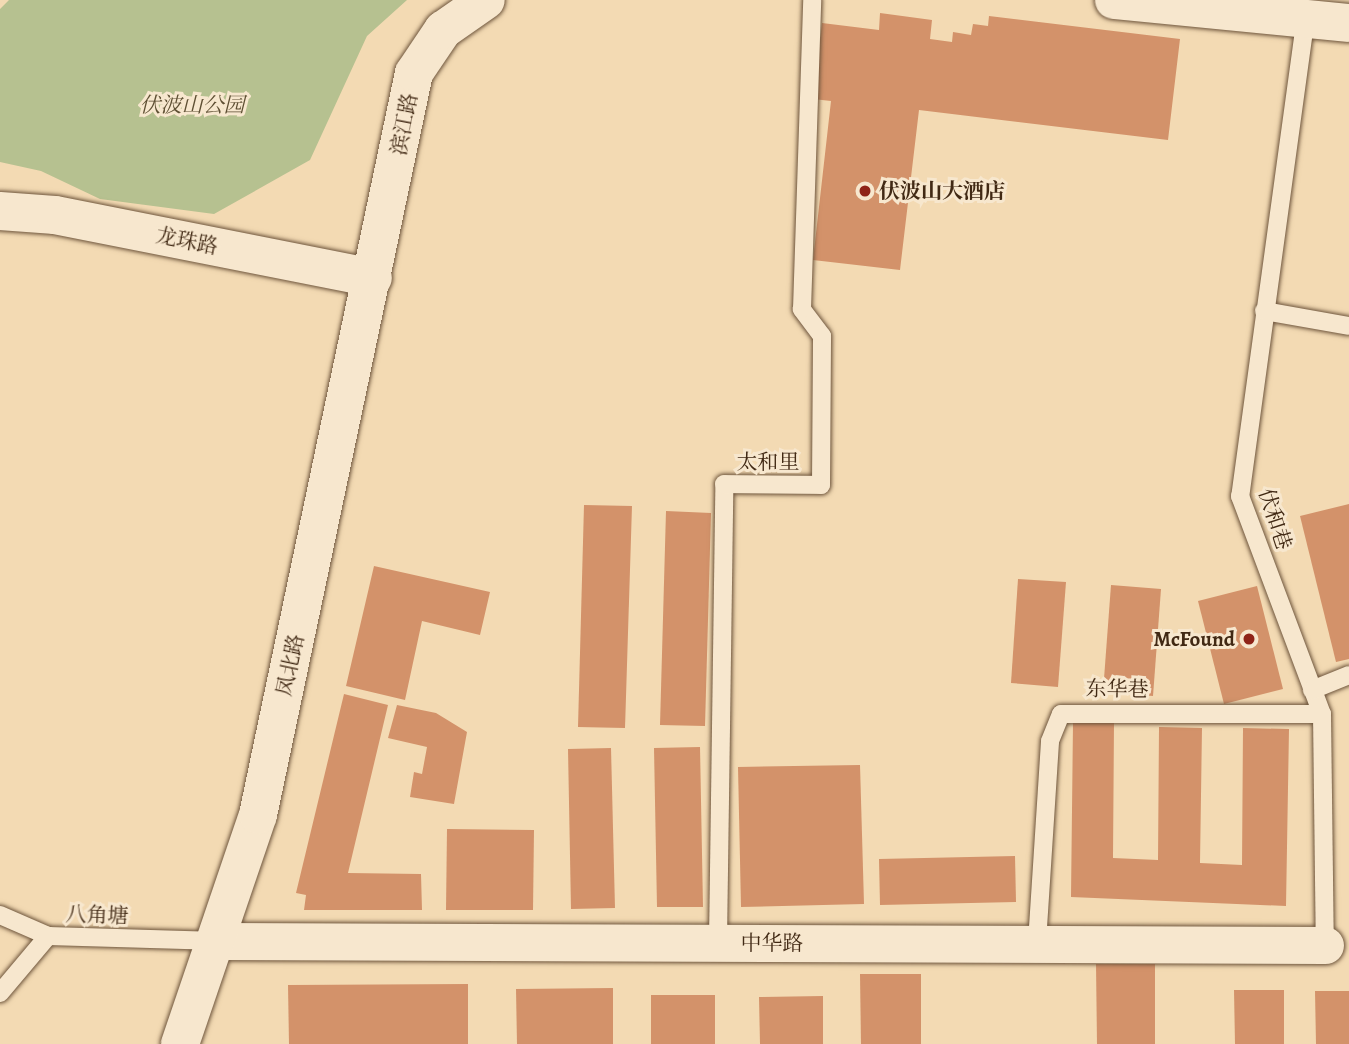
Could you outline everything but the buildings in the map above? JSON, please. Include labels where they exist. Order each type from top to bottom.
[{"type":"main road","name":"滨江路","points":[[373,278],[414,73],[443,30],[486,0]]},
{"type":"main road","points":[[1114,0],[1306,16],[1349,23]]},
{"type":"main road","name":"龙珠路","points":[[0,211],[55,215],[373,278]]},
{"type":"main road","name":"凤北路","points":[[180,1044],[219,941],[258,815],[373,278]]},
{"type":"street","name":"中华路","points":[[219,941],[1325,945]]},
{"type":"lane","name":"太和里","points":[[718,943],[724,484],[821,485],[822,336],[802,309],[812,0]]},
{"type":"lane","name":"伏和巷","points":[[1306,16],[1240,496],[1322,714],[1325,945]]},
{"type":"lane","points":[[1264,311],[1349,326]]},
{"type":"lane","points":[[1312,690],[1349,675]]},
{"type":"lane","name":"东华巷","points":[[1037,943],[1050,741],[1061,714],[1322,714]]},
{"type":"lane","points":[[0,915],[48,936]]},
{"type":"lane","name":"八角塘","points":[[0,993],[48,936],[219,941]]},
{"type":"green space","name":"伏波山公园","points":[[9,0],[407,0],[367,36],[310,160],[214,214],[100,199],[41,171],[0,162],[0,9]]},
{"type":"place","name":"伏波山大酒店","points":[[865,191]]},
{"type":"place","name":"McFound","points":[[1249,639]]}]
